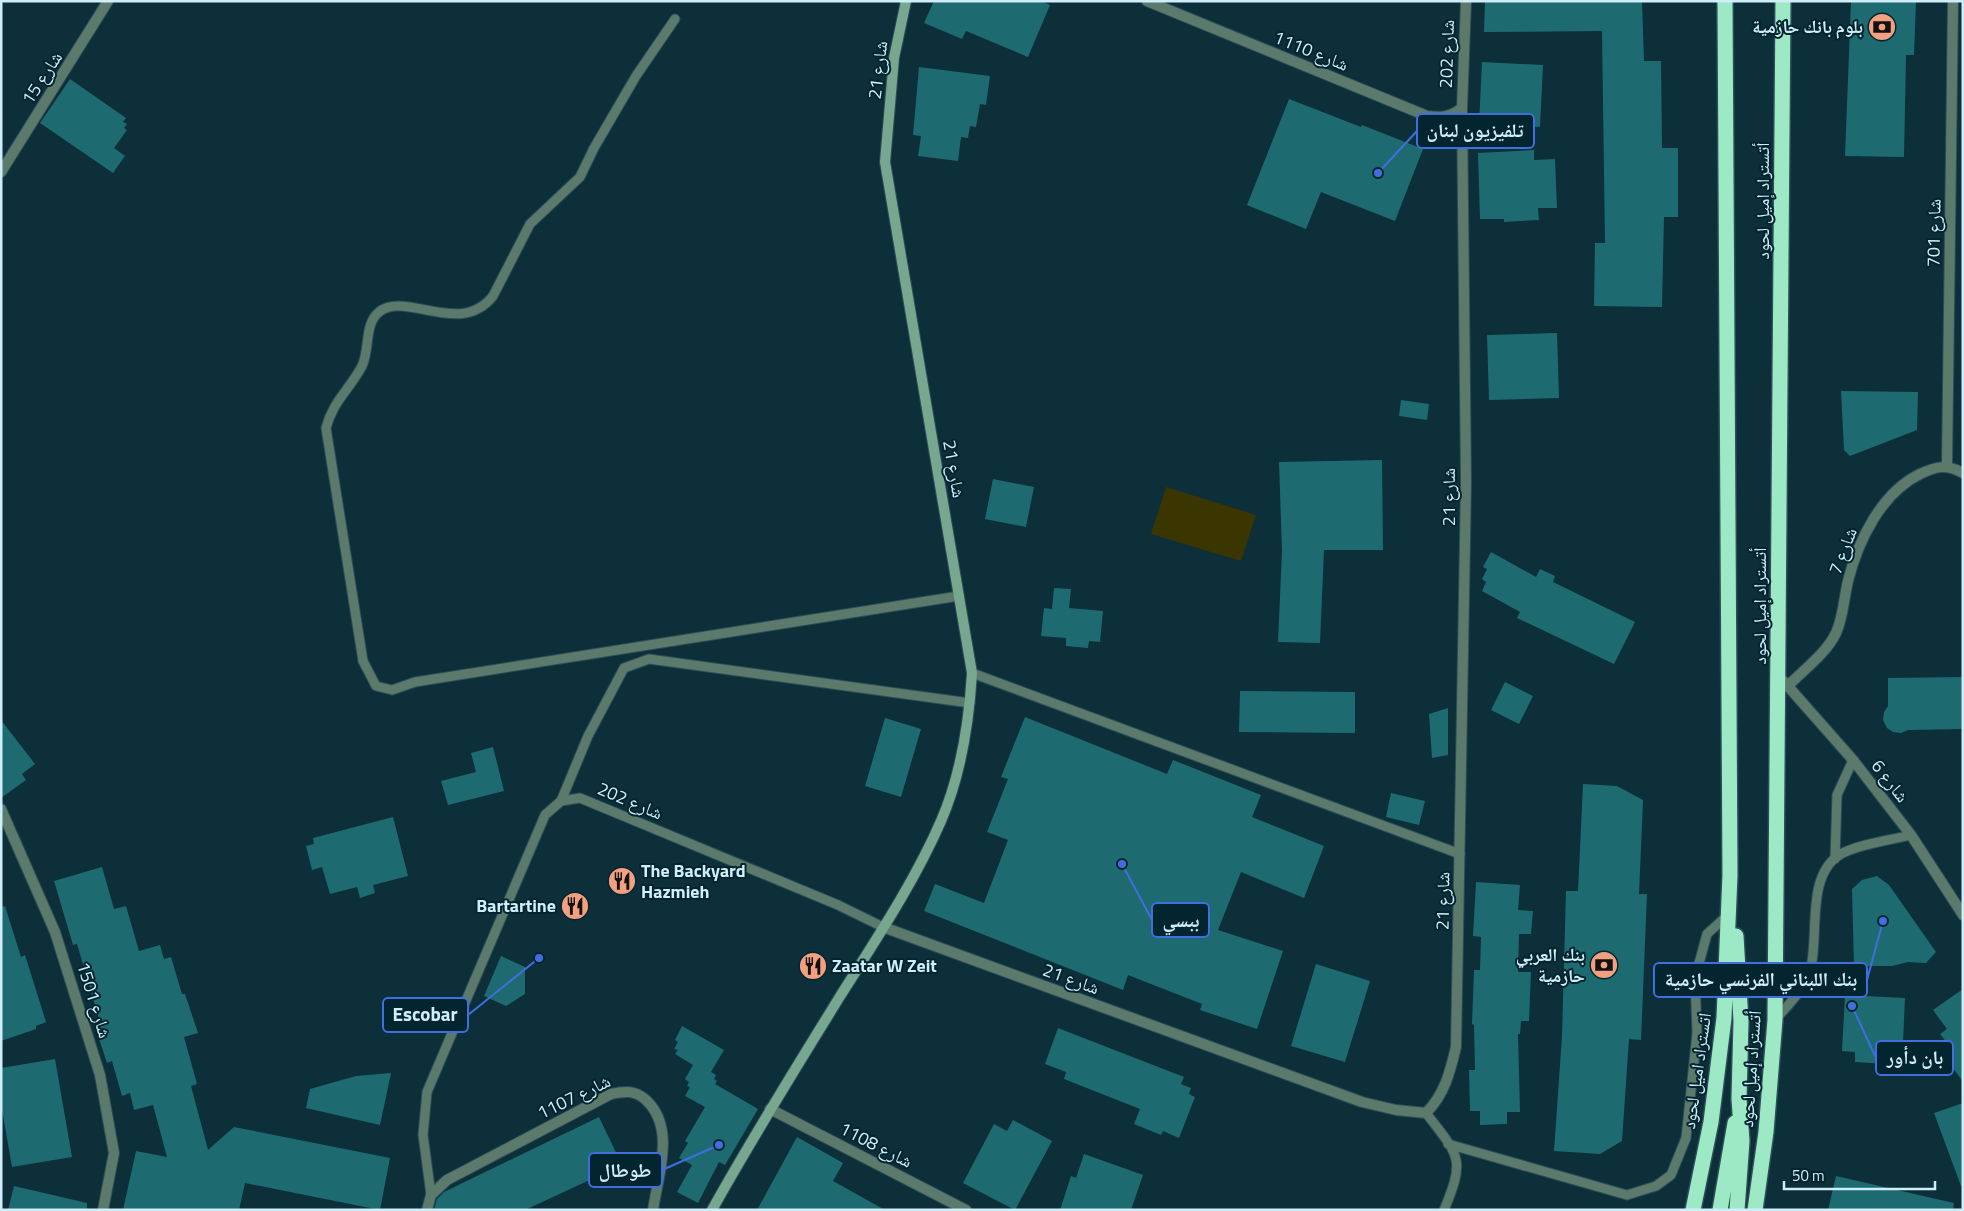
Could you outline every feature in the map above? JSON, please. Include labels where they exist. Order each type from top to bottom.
[{"type":"highway","name":"أتستراد إميل لحود","points":[[1725,1],[1730,875]]},
{"type":"highway","name":"أتستراد إميل لحود","points":[[1755,1210],[1766,1132],[1775,1020],[1783,681],[1783,1]]},
{"type":"highway","name":"اتستراد اميل لحود","points":[[1693,1210],[1711,1122],[1724,1018],[1730,875]]},
{"type":"highway","points":[[1730,875],[1740,994],[1739,1099],[1742,1165],[1737,1210]]},
{"type":"highway","points":[[1720,1210],[1739,1099]]},
{"type":"main road","name":"شارع 21","points":[[712,1210],[770,1109],[883,927],[941,821],[955,782],[970,703],[972,673],[885,162],[894,58],[906,1]]},
{"type":"street","name":"شارع 15","points":[[1,172],[108,1]]},
{"type":"street","name":"شارع 1110","points":[[1147,1],[1427,116],[1444,117],[1454,114],[1462,108]]},
{"type":"street","name":"شارع 202","points":[[1462,108],[1466,1]]},
{"type":"street","name":"شارع 701","points":[[1947,465],[1953,1]]},
{"type":"street","name":"شارع 21","points":[[883,927],[1362,1102],[1396,1110],[1426,1113],[1443,1091],[1456,1047],[1460,854],[1466,482],[1462,108]]},
{"type":"street","name":"شارع 7","points":[[1783,681],[1827,646],[1837,632],[1848,579],[1861,544],[1887,500],[1911,478],[1938,466],[1947,465]]},
{"type":"street","points":[[1947,465],[1963,472]]},
{"type":"street","name":"شارع 6","points":[[1783,681],[1853,760],[1911,835],[1963,915]]},
{"type":"street","name":"شارع 1501","points":[[1,809],[56,932],[100,1075],[114,1153],[103,1210]]},
{"type":"street","name":"شارع 1107","points":[[431,1194],[447,1180],[477,1164],[611,1094],[625,1091],[638,1094],[648,1102],[660,1120],[664,1132],[653,1210]]},
{"type":"street","name":"شارع 1108","points":[[770,1109],[966,1210]]},
{"type":"street","points":[[427,1210],[431,1194]]},
{"type":"lane","points":[[675,20],[636,76],[594,148],[580,177],[530,224],[493,296],[485,306],[477,311],[463,314],[392,306],[378,312],[373,320],[363,365],[330,413],[326,428],[363,661],[369,676],[376,686],[392,690],[415,682],[959,596]]},
{"type":"lane","points":[[431,1194],[423,1136],[428,1092],[545,815],[561,801],[588,736],[624,668],[649,659],[970,703]]},
{"type":"lane","points":[[972,673],[1460,854]]},
{"type":"lane","points":[[1834,859],[1837,795],[1853,760]]},
{"type":"lane","name":"شارع 202","points":[[561,801],[580,798],[838,905],[883,927]]},
{"type":"lane","points":[[1775,1020],[1801,991],[1811,967],[1820,879],[1828,864],[1842,854],[1856,849],[1911,835]]},
{"type":"lane","points":[[1448,1144],[1627,1195],[1656,1186],[1671,1175],[1686,1138],[1697,1033],[1695,978],[1706,934],[1729,914]]},
{"type":"lane","points":[[1426,1113],[1448,1144],[1458,1167],[1456,1181],[1444,1210]]},
{"type":"shaded area","points":[[1166,487],[1256,515],[1241,561],[1151,534]]},
{"type":"building","points":[[934,1],[1041,1],[1050,5],[1028,57],[966,31],[962,39],[924,23]]},
{"type":"building","points":[[1485,1],[1642,1],[1644,61],[1661,61],[1662,148],[1678,148],[1678,217],[1664,217],[1662,307],[1594,306],[1595,243],[1605,243],[1602,31],[1484,32]]},
{"type":"building","points":[[1851,1],[1916,1],[1914,55],[1906,55],[1904,157],[1845,156]]},
{"type":"building","points":[[1482,62],[1543,65],[1540,127],[1479,124]]},
{"type":"building","points":[[919,67],[990,76],[986,105],[980,104],[976,127],[970,126],[968,138],[961,137],[958,161],[918,156],[921,136],[913,135]]},
{"type":"building","points":[[70,79],[126,118],[123,122],[127,124],[124,128],[127,130],[114,148],[125,156],[113,173],[40,123]]},
{"type":"building","points":[[1289,99],[1423,149],[1395,221],[1321,192],[1306,229],[1247,205]]},
{"type":"building","points":[[1534,150],[1534,160],[1555,159],[1557,208],[1538,208],[1539,220],[1504,222],[1504,219],[1480,219],[1478,153]]},
{"type":"building","points":[[1557,333],[1559,398],[1489,400],[1487,335]]},
{"type":"building","points":[[1841,391],[1918,392],[1917,430],[1850,456],[1844,450]]},
{"type":"building","points":[[1401,400],[1429,404],[1427,420],[1399,416]]},
{"type":"building","points":[[1382,460],[1383,550],[1324,550],[1320,643],[1278,642],[1282,551],[1279,462]]},
{"type":"building","points":[[993,479],[1034,487],[1026,527],[985,519]]},
{"type":"building","points":[[1491,552],[1536,577],[1540,569],[1555,576],[1553,582],[1635,622],[1614,664],[1517,618],[1520,612],[1482,591],[1486,582],[1482,579],[1487,569],[1483,567]]},
{"type":"building","points":[[1054,588],[1071,589],[1069,608],[1103,611],[1100,642],[1089,641],[1088,648],[1066,646],[1066,638],[1041,636],[1044,608],[1052,609]]},
{"type":"building","points":[[1963,677],[1963,729],[1908,730],[1901,733],[1893,732],[1887,728],[1883,720],[1884,712],[1888,706],[1888,678]]},
{"type":"building","points":[[1505,682],[1533,696],[1519,724],[1491,710]]},
{"type":"building","points":[[1240,691],[1355,692],[1355,733],[1239,732]]},
{"type":"building","points":[[1448,708],[1448,755],[1432,758],[1429,714]]},
{"type":"building","points":[[1025,717],[1167,774],[1173,760],[1261,795],[1252,817],[1324,846],[1304,898],[1241,872],[1218,930],[1283,951],[1257,1029],[1200,1010],[1202,1004],[1128,975],[1123,990],[924,911],[935,884],[984,903],[1008,840],[987,832],[1008,779],[1001,777]]},
{"type":"building","points":[[885,718],[921,729],[901,797],[865,786]]},
{"type":"building","points":[[1,720],[35,764],[22,774],[26,780],[1,798]]},
{"type":"building","points":[[493,747],[504,791],[448,805],[441,781],[476,772],[471,753]]},
{"type":"building","points":[[1583,784],[1617,786],[1643,800],[1639,894],[1647,894],[1641,1040],[1629,1039],[1622,1141],[1600,1154],[1554,1151],[1562,1036],[1566,891],[1578,891]]},
{"type":"building","points":[[1391,793],[1425,801],[1419,825],[1386,817]]},
{"type":"building","points":[[393,817],[408,876],[373,885],[375,893],[360,898],[357,887],[330,894],[322,867],[312,870],[306,846],[314,844],[313,838]]},
{"type":"building","points":[[102,867],[114,909],[126,906],[139,951],[160,945],[164,959],[171,957],[182,994],[185,994],[198,1033],[184,1037],[197,1084],[191,1086],[208,1150],[234,1127],[390,1158],[380,1210],[245,1183],[239,1210],[123,1210],[136,1151],[167,1157],[153,1105],[134,1110],[130,1093],[122,1096],[112,1061],[107,1063],[94,1024],[100,1022],[77,944],[73,945],[54,881]]},
{"type":"building","points":[[1877,876],[1889,885],[1936,952],[1926,963],[1908,962],[1892,966],[1854,966],[1852,889],[1862,880]]},
{"type":"building","points":[[1476,882],[1520,885],[1518,910],[1533,911],[1531,934],[1519,934],[1518,972],[1531,972],[1529,1021],[1521,1021],[1520,1034],[1518,1034],[1520,1112],[1507,1112],[1507,1124],[1480,1125],[1480,1111],[1470,1111],[1469,1070],[1475,1070],[1474,1025],[1472,1024],[1474,970],[1480,970],[1481,937],[1473,936]]},
{"type":"building","points":[[5,906],[21,957],[25,955],[46,1022],[36,1026],[36,1029],[1,1041],[1,907]]},
{"type":"building","points":[[501,956],[525,967],[525,994],[506,1006],[484,996]]},
{"type":"building","points":[[1316,964],[1370,981],[1345,1062],[1291,1046]]},
{"type":"building","points":[[1963,989],[1963,1082],[1939,1048],[1947,1043],[1940,1034],[1947,1029],[1933,1010]]},
{"type":"building","points":[[1845,995],[1905,998],[1902,1065],[1855,1062],[1855,1052],[1842,1051]]},
{"type":"building","points":[[682,1026],[724,1050],[711,1072],[716,1075],[714,1079],[717,1081],[715,1084],[758,1109],[725,1165],[719,1162],[698,1203],[677,1192],[692,1165],[679,1158],[688,1143],[685,1141],[705,1107],[685,1096],[690,1087],[687,1086],[689,1082],[685,1079],[693,1065],[675,1054],[678,1050],[674,1049],[678,1042],[675,1040]]},
{"type":"building","points":[[1058,1028],[1184,1077],[1181,1084],[1191,1088],[1189,1094],[1195,1097],[1179,1138],[1163,1131],[1161,1135],[1134,1124],[1140,1109],[1064,1079],[1066,1072],[1045,1064]]},
{"type":"building","points":[[55,1059],[72,1157],[12,1167],[1,1104],[1,1068]]},
{"type":"building","points":[[391,1073],[380,1125],[306,1108],[310,1089],[356,1076]]},
{"type":"building","points":[[1963,1103],[1963,1186],[1961,1186],[1934,1113]]},
{"type":"building","points":[[599,1117],[622,1165],[525,1210],[434,1210],[437,1199],[444,1192]]},
{"type":"building","points":[[1013,1120],[1052,1141],[1015,1210],[963,1183],[994,1124],[1007,1131]]},
{"type":"building","points":[[797,1137],[843,1163],[833,1181],[885,1210],[757,1210]]},
{"type":"building","points":[[1084,1154],[1143,1175],[1131,1210],[1060,1210],[1071,1176],[1076,1178]]},
{"type":"building","points":[[1836,1176],[1954,1203],[1953,1210],[1828,1210]]},
{"type":"building","points":[[14,1186],[87,1203],[87,1210],[8,1210]]},
{"type":"place","name":"بلوم بانك حازمية","points":[[1882,27]]},
{"type":"place","name":"تلفيزيون لبنان","points":[[1378,173]]},
{"type":"place","name":"ببسي","points":[[1122,864]]},
{"type":"place","name":"The Backyard Hazmieh","points":[[622,881]]},
{"type":"place","name":"Bartartine","points":[[575,906]]},
{"type":"place","name":"بنك اللبناني الفرنسي حازمية","points":[[1883,921]]},
{"type":"place","name":"Escobar","points":[[539,958]]},
{"type":"place","name":"بنك العربي حازمية","points":[[1604,965]]},
{"type":"place","name":"Zaatar W Zeit","points":[[813,966]]},
{"type":"place","name":"بان دأور","points":[[1852,1006]]},
{"type":"place","name":"طوطال","points":[[719,1145]]}]
